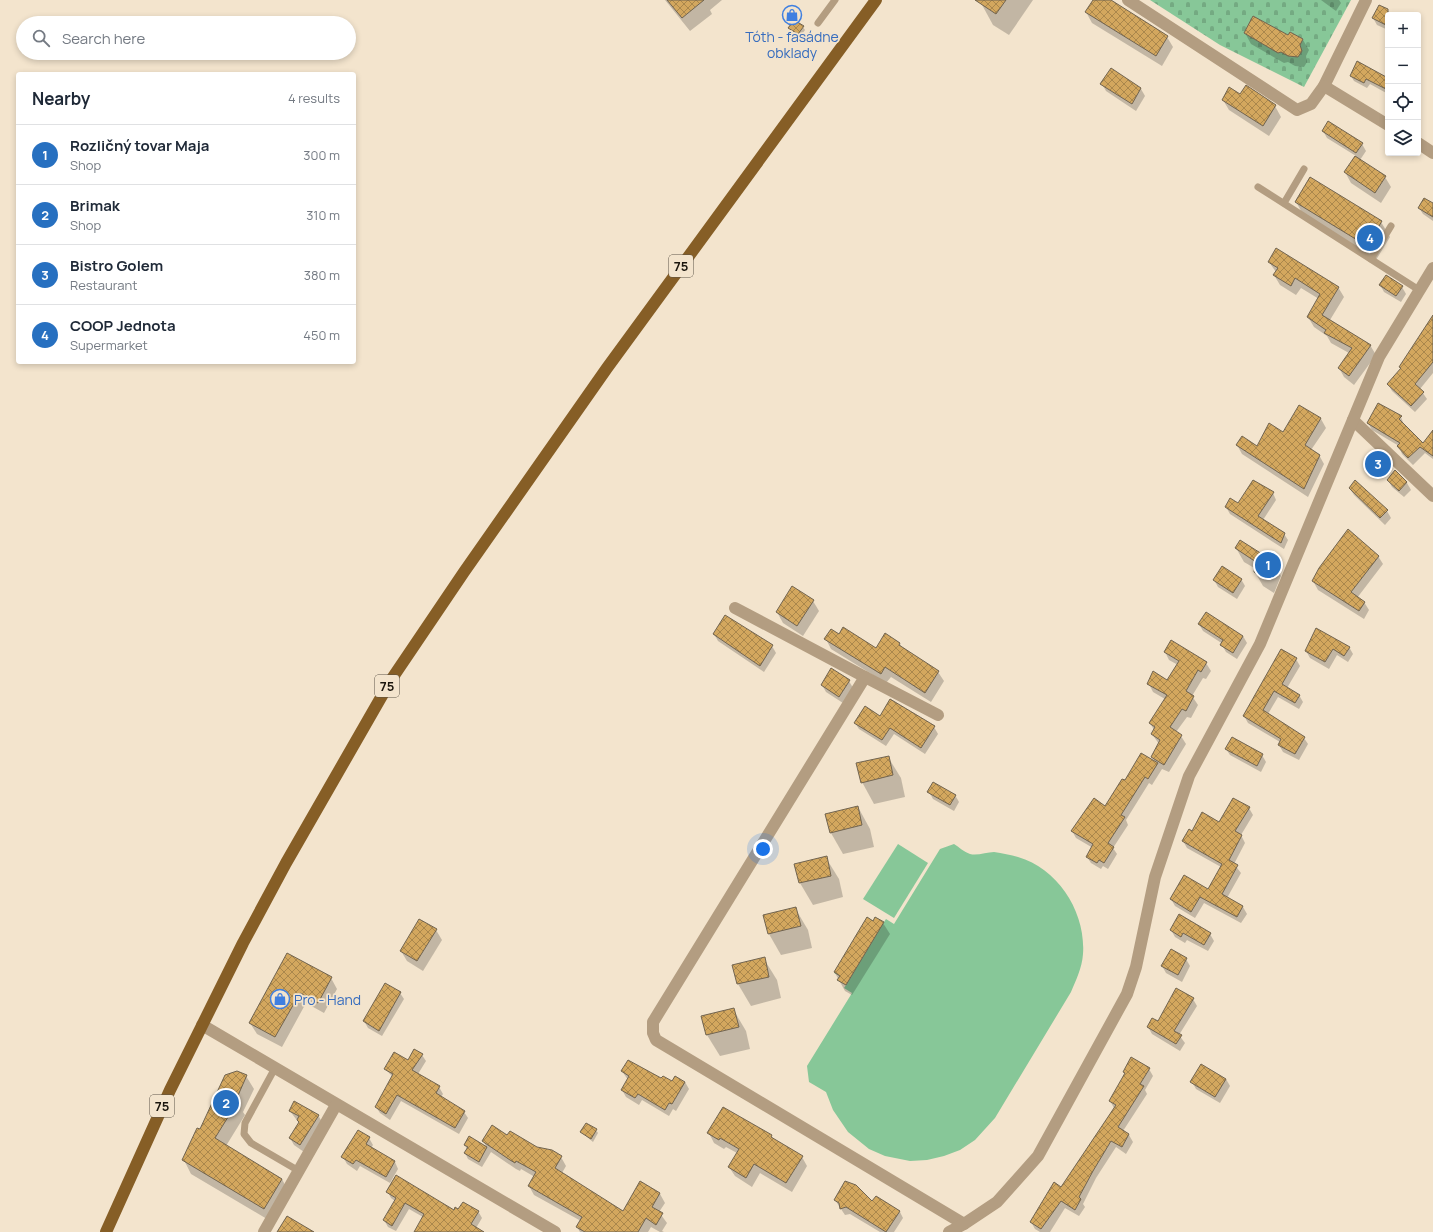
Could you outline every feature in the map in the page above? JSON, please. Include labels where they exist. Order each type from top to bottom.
[{"type":"main road","name":"75","points":[[106,1232],[170,1090],[286,863],[370,716],[414,644],[607,368],[876,0]]},
{"type":"street","points":[[1128,0],[1297,110],[1311,104],[1324,86],[1366,0]]},
{"type":"street","points":[[1324,86],[1385,123]]},
{"type":"street","points":[[1421,146],[1433,153]]},
{"type":"street","points":[[949,1232],[997,1202],[1038,1156],[1127,994],[1136,967],[1155,877],[1189,776],[1260,644],[1379,358],[1433,268]]},
{"type":"street","points":[[1353,420],[1433,496]]},
{"type":"street","points":[[735,608],[938,715]]},
{"type":"street","points":[[865,677],[652,1022],[653,1033],[656,1040],[964,1224]]},
{"type":"street","points":[[202,1025],[336,1105],[555,1232]]},
{"type":"street","points":[[264,1232],[336,1105]]},
{"type":"lane","points":[[818,23],[835,0]]},
{"type":"lane","points":[[1284,203],[1304,169]]},
{"type":"lane","points":[[1258,187],[1419,290]]},
{"type":"lane","points":[[1371,259],[1391,226]]},
{"type":"lane","points":[[275,1068],[245,1123],[244,1134],[251,1143],[299,1171]]},
{"type":"green space","points":[[1150,0],[1351,0],[1304,87],[1220,45]]},
{"type":"green space","points":[[898,844],[928,863],[894,918],[863,899]]},
{"type":"green space","points":[[954,844],[970,854],[976,855],[994,852],[1018,857],[1033,863],[1046,871],[1057,882],[1075,908],[1083,939],[1083,954],[1078,974],[1071,992],[995,1118],[975,1140],[960,1150],[927,1160],[910,1161],[885,1156],[869,1149],[848,1132],[833,1110],[826,1092],[809,1082],[807,1066],[852,993],[844,988],[846,985],[837,980],[840,976],[834,973],[867,917],[873,921],[875,917],[884,922],[886,919],[894,924],[940,849]]},
{"type":"building","points":[[667,0],[704,0],[682,18]]},
{"type":"building","points":[[975,0],[1006,0],[996,14]]},
{"type":"building","points":[[1093,0],[1111,0],[1168,36],[1156,56],[1085,12]]},
{"type":"building","points":[[1379,5],[1388,9],[1388,12],[1385,12],[1385,24],[1372,18]]},
{"type":"building","points":[[1253,16],[1288,35],[1290,32],[1303,39],[1300,45],[1302,51],[1298,57],[1288,56],[1281,52],[1278,53],[1244,33]]},
{"type":"building","points":[[794,20],[804,26],[798,34],[788,28]]},
{"type":"building","points":[[1357,61],[1385,76],[1385,88],[1366,79],[1364,83],[1350,76]]},
{"type":"building","points":[[1111,68],[1141,88],[1132,104],[1100,84]]},
{"type":"building","points":[[1246,85],[1276,105],[1263,126],[1222,100],[1229,87],[1240,94]]},
{"type":"building","points":[[1328,121],[1363,143],[1356,153],[1322,131]]},
{"type":"building","points":[[1355,156],[1386,176],[1375,193],[1344,172]]},
{"type":"building","points":[[1310,177],[1382,221],[1367,246],[1295,202]]},
{"type":"building","points":[[1424,198],[1433,203],[1433,217],[1418,208]]},
{"type":"building","points":[[1276,248],[1339,287],[1322,315],[1371,345],[1349,376],[1338,368],[1352,348],[1324,333],[1326,330],[1307,317],[1320,294],[1295,278],[1291,286],[1273,275],[1278,268],[1268,262]]},
{"type":"building","points":[[1386,275],[1403,286],[1396,296],[1379,285]]},
{"type":"building","points":[[1433,315],[1433,362],[1415,384],[1424,392],[1411,406],[1387,384],[1401,368],[1399,367]]},
{"type":"building","points":[[1378,403],[1402,416],[1399,419],[1423,443],[1433,430],[1433,456],[1420,447],[1408,458],[1397,446],[1400,443],[1367,423]]},
{"type":"building","points":[[1299,405],[1321,418],[1305,445],[1320,455],[1304,489],[1236,445],[1242,436],[1257,446],[1269,423],[1283,432]]},
{"type":"building","points":[[1395,470],[1407,482],[1399,491],[1387,480]]},
{"type":"building","points":[[1253,480],[1274,492],[1258,516],[1285,533],[1281,543],[1225,507],[1230,498],[1238,503]]},
{"type":"building","points":[[1355,480],[1388,510],[1380,518],[1349,488]]},
{"type":"building","points":[[1348,529],[1379,556],[1351,592],[1365,602],[1359,611],[1312,581],[1319,568]]},
{"type":"building","points":[[1240,540],[1273,561],[1266,579],[1254,572],[1256,562],[1235,548]]},
{"type":"building","points":[[1222,566],[1242,579],[1233,593],[1213,580]]},
{"type":"building","points":[[792,586],[814,600],[797,626],[776,612]]},
{"type":"building","points":[[1206,612],[1243,636],[1233,653],[1220,645],[1223,640],[1198,624]]},
{"type":"building","points":[[725,615],[773,645],[760,666],[713,634]]},
{"type":"building","points":[[843,627],[876,648],[885,633],[900,643],[899,645],[939,671],[925,693],[885,667],[881,674],[824,639],[831,629],[839,634]]},
{"type":"building","points":[[1316,628],[1350,647],[1344,656],[1333,649],[1325,662],[1305,651]]},
{"type":"building","points":[[1171,640],[1207,662],[1201,672],[1198,670],[1186,691],[1194,696],[1186,711],[1182,709],[1170,727],[1182,735],[1164,765],[1151,757],[1160,740],[1151,734],[1155,727],[1149,723],[1167,695],[1147,684],[1153,671],[1167,680],[1179,661],[1164,652]]},
{"type":"building","points":[[1281,649],[1297,658],[1282,684],[1300,695],[1295,703],[1274,691],[1263,710],[1305,737],[1295,754],[1278,745],[1281,739],[1243,716]]},
{"type":"building","points":[[831,668],[850,680],[839,697],[821,685]]},
{"type":"building","points":[[890,699],[935,726],[921,748],[890,728],[882,740],[854,723],[865,706],[880,716]]},
{"type":"building","points":[[1232,737],[1263,754],[1257,766],[1225,749]]},
{"type":"building","points":[[1141,753],[1158,763],[1148,779],[1145,777],[1121,815],[1125,817],[1108,843],[1114,847],[1104,863],[1099,860],[1097,863],[1086,857],[1093,844],[1071,831],[1094,798],[1105,806],[1122,779],[1125,780]]},
{"type":"building","points":[[889,756],[893,775],[861,783],[856,763]]},
{"type":"building","points":[[933,782],[956,795],[950,805],[927,792]]},
{"type":"building","points":[[1233,798],[1250,807],[1235,831],[1242,835],[1229,860],[1238,865],[1222,894],[1243,906],[1237,917],[1200,897],[1191,912],[1170,899],[1184,875],[1208,889],[1222,864],[1182,841],[1189,829],[1192,831],[1202,812],[1219,822]]},
{"type":"building","points":[[858,806],[862,825],[830,833],[825,814]]},
{"type":"building","points":[[827,856],[831,876],[799,883],[794,864]]},
{"type":"building","points":[[796,907],[801,926],[768,934],[763,915]]},
{"type":"building","points":[[1179,914],[1211,933],[1204,945],[1183,933],[1181,937],[1170,930]]},
{"type":"building","points":[[867,917],[873,921],[875,917],[884,922],[846,985],[837,980],[840,976],[834,972]]},
{"type":"building","points":[[419,919],[437,929],[417,961],[400,951]]},
{"type":"building","points":[[1171,949],[1187,958],[1178,975],[1161,966]]},
{"type":"building","points":[[287,953],[332,977],[318,1003],[300,993],[275,1037],[249,1023]]},
{"type":"building","points":[[765,957],[769,977],[737,984],[732,965]]},
{"type":"building","points":[[385,983],[401,992],[379,1031],[363,1021]]},
{"type":"building","points":[[1176,988],[1194,998],[1174,1031],[1182,1035],[1176,1044],[1147,1027],[1152,1018],[1158,1021]]},
{"type":"building","points":[[734,1008],[739,1027],[706,1035],[701,1016]]},
{"type":"building","points":[[414,1049],[423,1054],[412,1070],[440,1086],[436,1093],[465,1111],[455,1128],[397,1095],[386,1114],[375,1107],[393,1074],[384,1069],[394,1052],[408,1060]]},
{"type":"building","points":[[1131,1057],[1150,1068],[1140,1084],[1144,1086],[1118,1127],[1129,1134],[1122,1147],[1111,1141],[1079,1197],[1081,1199],[1075,1210],[1061,1201],[1041,1229],[1030,1222],[1054,1182],[1061,1187],[1116,1105],[1109,1101],[1125,1073],[1123,1072]]},
{"type":"building","points":[[628,1060],[661,1078],[663,1076],[672,1081],[675,1076],[685,1082],[672,1104],[669,1103],[665,1110],[638,1094],[635,1098],[621,1090],[629,1076],[621,1071]]},
{"type":"building","points":[[1201,1064],[1226,1079],[1215,1097],[1190,1082]]},
{"type":"building","points":[[237,1071],[247,1075],[236,1100],[238,1101],[215,1138],[282,1179],[264,1209],[182,1160],[197,1128],[200,1129],[225,1075]]},
{"type":"building","points":[[294,1101],[319,1115],[300,1145],[289,1138],[299,1122],[297,1120],[299,1116],[289,1111]]},
{"type":"building","points":[[723,1107],[772,1135],[771,1137],[803,1156],[786,1183],[754,1164],[746,1178],[728,1167],[739,1149],[720,1138],[719,1140],[707,1133]]},
{"type":"building","points":[[586,1123],[597,1129],[591,1139],[580,1132]]},
{"type":"building","points":[[492,1125],[507,1135],[510,1131],[537,1147],[552,1150],[562,1156],[555,1168],[623,1211],[640,1181],[660,1193],[652,1207],[663,1213],[656,1225],[646,1218],[638,1232],[585,1232],[576,1227],[582,1217],[528,1186],[536,1172],[516,1161],[515,1163],[482,1141]]},
{"type":"building","points":[[358,1130],[370,1137],[366,1144],[395,1161],[386,1177],[356,1160],[353,1164],[341,1157]]},
{"type":"building","points":[[469,1136],[487,1147],[479,1162],[464,1153],[468,1147],[464,1145]]},
{"type":"building","points":[[396,1175],[454,1210],[455,1207],[458,1209],[463,1202],[479,1211],[471,1224],[484,1232],[414,1232],[424,1214],[405,1203],[392,1226],[383,1220],[396,1198],[386,1192]]},
{"type":"building","points":[[845,1181],[856,1185],[872,1201],[876,1196],[900,1211],[886,1232],[846,1207],[840,1209],[839,1203],[834,1200]]},
{"type":"building","points":[[287,1216],[314,1232],[277,1232]]},
{"type":"place","name":"Tóth - fasádne obklady","points":[[792,15]]},
{"type":"place","name":"COOP Jednota","points":[[1370,238]]},
{"type":"place","name":"Bistro Golem","points":[[1378,464]]},
{"type":"place","name":"Rozličný tovar Maja","points":[[1268,565]]},
{"type":"place","name":"Pro - Hand","points":[[280,999]]},
{"type":"place","name":"Brimak","points":[[226,1103]]}]
